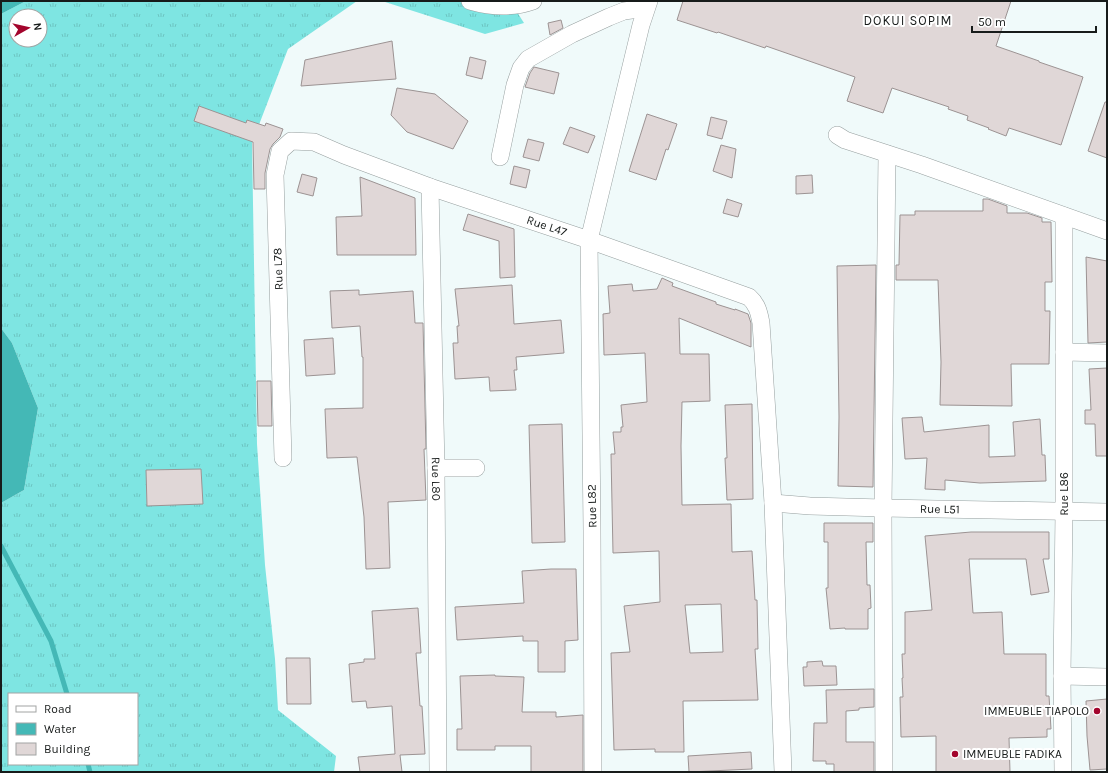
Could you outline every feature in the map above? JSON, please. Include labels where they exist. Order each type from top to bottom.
[{"type":"street","points":[[470,1],[484,5],[507,6],[524,4],[533,1]]},
{"type":"street","points":[[500,157],[515,85],[521,68],[528,59],[572,34],[609,17],[624,11],[648,5]]},
{"type":"street","name":"Rue L82","points":[[593,772],[589,240],[641,25],[648,5]]},
{"type":"street","points":[[838,135],[844,140],[1107,231]]},
{"type":"street","name":"Rue L78","points":[[283,458],[275,175],[280,151],[292,141],[314,142],[344,155]]},
{"type":"street","points":[[884,772],[883,508],[887,154]]},
{"type":"street","name":"Rue L47","points":[[344,155],[589,240],[749,297],[754,301],[758,309],[761,323],[773,503]]},
{"type":"street","name":"Rue L80","points":[[430,186],[436,468],[438,772]]},
{"type":"street","name":"Rue L86","points":[[1063,772],[1064,216]]},
{"type":"street","points":[[1064,352],[1107,353]]},
{"type":"street","points":[[436,468],[476,468]]},
{"type":"street","points":[[773,503],[783,772]]},
{"type":"street","name":"Rue L51","points":[[773,503],[810,506],[883,508],[1107,512]]},
{"type":"street","points":[[1062,676],[1107,677]]},
{"type":"green space","points":[[26,1],[357,1],[288,49],[252,143],[257,444],[265,565],[275,659],[278,710],[336,756],[334,772],[1,772],[1,503],[24,490],[38,408],[12,343],[1,328],[1,14],[8,10],[8,48],[48,48],[48,8],[13,8]]},
{"type":"green space","points":[[382,1],[510,1],[524,23],[485,34]]},
{"type":"water","points":[[1,1],[26,1],[13,8],[8,8],[8,10],[1,14]]},
{"type":"water","points":[[1,328],[12,343],[38,408],[24,490],[1,503]]},
{"type":"building","points":[[683,1],[1011,1],[996,46],[1083,77],[1061,145],[1009,128],[1006,136],[967,120],[968,116],[948,109],[949,107],[892,88],[883,113],[847,101],[855,77],[766,46],[765,48],[677,20]]},
{"type":"building","points":[[561,20],[563,28],[550,35],[548,23]]},
{"type":"building","points":[[392,41],[396,79],[301,86],[305,60]]},
{"type":"building","points":[[470,57],[486,61],[482,79],[466,75]]},
{"type":"building","points":[[534,67],[559,73],[554,94],[525,87]]},
{"type":"building","points":[[397,88],[435,94],[468,121],[453,149],[407,132],[391,115]]},
{"type":"building","points":[[1105,102],[1107,102],[1107,158],[1088,151]]},
{"type":"building","points":[[199,106],[246,123],[247,120],[265,126],[266,123],[283,129],[280,137],[270,149],[265,173],[265,189],[254,189],[253,142],[194,121]]},
{"type":"building","points":[[647,114],[677,124],[668,150],[666,149],[656,180],[629,171]]},
{"type":"building","points":[[711,117],[727,121],[722,139],[707,135]]},
{"type":"building","points":[[570,127],[595,136],[588,153],[563,144]]},
{"type":"building","points":[[528,139],[544,143],[539,161],[523,157]]},
{"type":"building","points":[[721,145],[736,149],[732,178],[713,171]]},
{"type":"building","points":[[514,166],[530,170],[526,188],[510,184]]},
{"type":"building","points":[[302,174],[317,178],[313,196],[297,192]]},
{"type":"building","points":[[812,175],[813,193],[796,194],[796,176]]},
{"type":"building","points":[[360,177],[415,198],[416,255],[337,255],[336,217],[362,216]]},
{"type":"building","points":[[727,199],[742,204],[738,217],[723,213]]},
{"type":"building","points":[[983,199],[988,199],[1007,206],[1007,213],[1027,213],[1042,218],[1042,222],[1051,222],[1052,282],[1045,282],[1045,311],[1050,311],[1049,364],[1011,364],[1012,406],[940,405],[941,362],[938,280],[896,280],[896,265],[899,265],[900,215],[915,215],[915,211],[983,211]]},
{"type":"building","points":[[468,214],[514,229],[515,277],[500,278],[499,241],[463,230]]},
{"type":"building","points":[[1086,257],[1107,261],[1107,342],[1088,343]]},
{"type":"building","points":[[876,265],[873,487],[838,486],[839,417],[837,266]]},
{"type":"building","points":[[662,278],[673,283],[672,286],[716,302],[716,304],[748,314],[751,323],[751,347],[679,318],[680,354],[709,354],[710,401],[682,402],[682,505],[731,504],[732,552],[752,551],[755,600],[757,600],[758,649],[755,649],[758,700],[683,701],[684,752],[655,752],[655,749],[614,750],[611,653],[630,652],[624,606],[660,602],[659,551],[613,553],[611,454],[615,454],[613,432],[621,432],[621,427],[623,427],[621,405],[647,402],[645,353],[604,355],[603,314],[610,313],[608,286],[632,284],[633,291],[657,289]],"holes":[[[721,604],[723,652],[690,653],[685,605]]]},
{"type":"building","points":[[512,285],[514,324],[561,320],[564,353],[516,357],[517,370],[514,370],[516,390],[490,391],[489,377],[455,379],[453,343],[458,343],[457,326],[459,326],[455,289]]},
{"type":"building","points":[[359,290],[359,295],[413,291],[415,323],[423,323],[426,500],[388,502],[390,568],[366,569],[364,517],[357,457],[327,458],[325,409],[363,408],[363,357],[360,326],[332,328],[330,291]]},
{"type":"building","points":[[333,338],[335,374],[306,376],[304,340]]},
{"type":"building","points":[[1107,368],[1107,456],[1096,456],[1095,424],[1085,424],[1085,410],[1091,410],[1089,369]]},
{"type":"building","points":[[257,381],[271,381],[272,426],[258,426]]},
{"type":"building","points":[[752,404],[753,499],[727,500],[725,405]]},
{"type":"building","points":[[922,417],[924,432],[989,425],[989,457],[1015,456],[1013,422],[1040,419],[1042,455],[1045,455],[1046,481],[980,483],[945,480],[945,490],[925,489],[927,458],[905,459],[902,418]]},
{"type":"building","points":[[562,424],[565,542],[532,543],[529,425]]},
{"type":"building","points":[[201,469],[203,504],[147,506],[146,470]]},
{"type":"building","points":[[824,523],[873,523],[873,542],[866,542],[867,585],[870,585],[871,608],[868,609],[868,629],[830,629],[826,588],[828,588],[828,542],[824,542]]},
{"type":"building","points":[[971,532],[1049,532],[1049,559],[1043,559],[1049,592],[1031,595],[1026,559],[969,559],[973,613],[1002,612],[1004,654],[1046,654],[1046,696],[1049,696],[1051,729],[1047,729],[1047,737],[1009,738],[1010,772],[936,772],[936,736],[901,737],[900,697],[903,697],[902,654],[905,654],[905,612],[932,610],[925,536]]},
{"type":"building","points":[[576,569],[578,640],[565,641],[565,672],[538,672],[538,641],[523,641],[523,636],[457,640],[455,607],[524,603],[522,571]]},
{"type":"building","points":[[418,608],[421,653],[416,653],[420,706],[422,706],[425,754],[400,755],[402,772],[360,772],[358,757],[395,754],[392,706],[367,708],[366,701],[352,702],[349,664],[364,662],[364,659],[375,659],[372,611]]},
{"type":"building","points":[[286,658],[310,658],[311,704],[287,704]]},
{"type":"building","points":[[822,661],[823,666],[836,666],[837,685],[804,686],[803,667],[807,667],[807,662]]},
{"type":"building","points":[[495,675],[524,677],[522,712],[556,712],[556,717],[583,715],[583,772],[531,772],[531,746],[495,746],[495,750],[457,750],[457,729],[462,729],[460,676]]},
{"type":"building","points":[[874,689],[874,707],[846,711],[846,742],[874,742],[874,772],[834,772],[834,764],[826,764],[826,761],[813,761],[814,723],[827,723],[826,690]]},
{"type":"building","points":[[1107,699],[1107,769],[1090,770],[1086,701]]},
{"type":"building","points":[[751,752],[752,769],[689,772],[688,756]]},
{"type":"waterway","points":[[1,546],[51,641],[67,693]]},
{"type":"waterway","points":[[88,765],[90,772]]},
{"type":"place","name":"IMMEUBLE TIAPOLO","points":[[1097,711]]},
{"type":"place","name":"IMMEUBLE FADIKA","points":[[955,754]]},
{"type":"district","name":"DOKUI SOPIM","points":[[908,20]]}]
